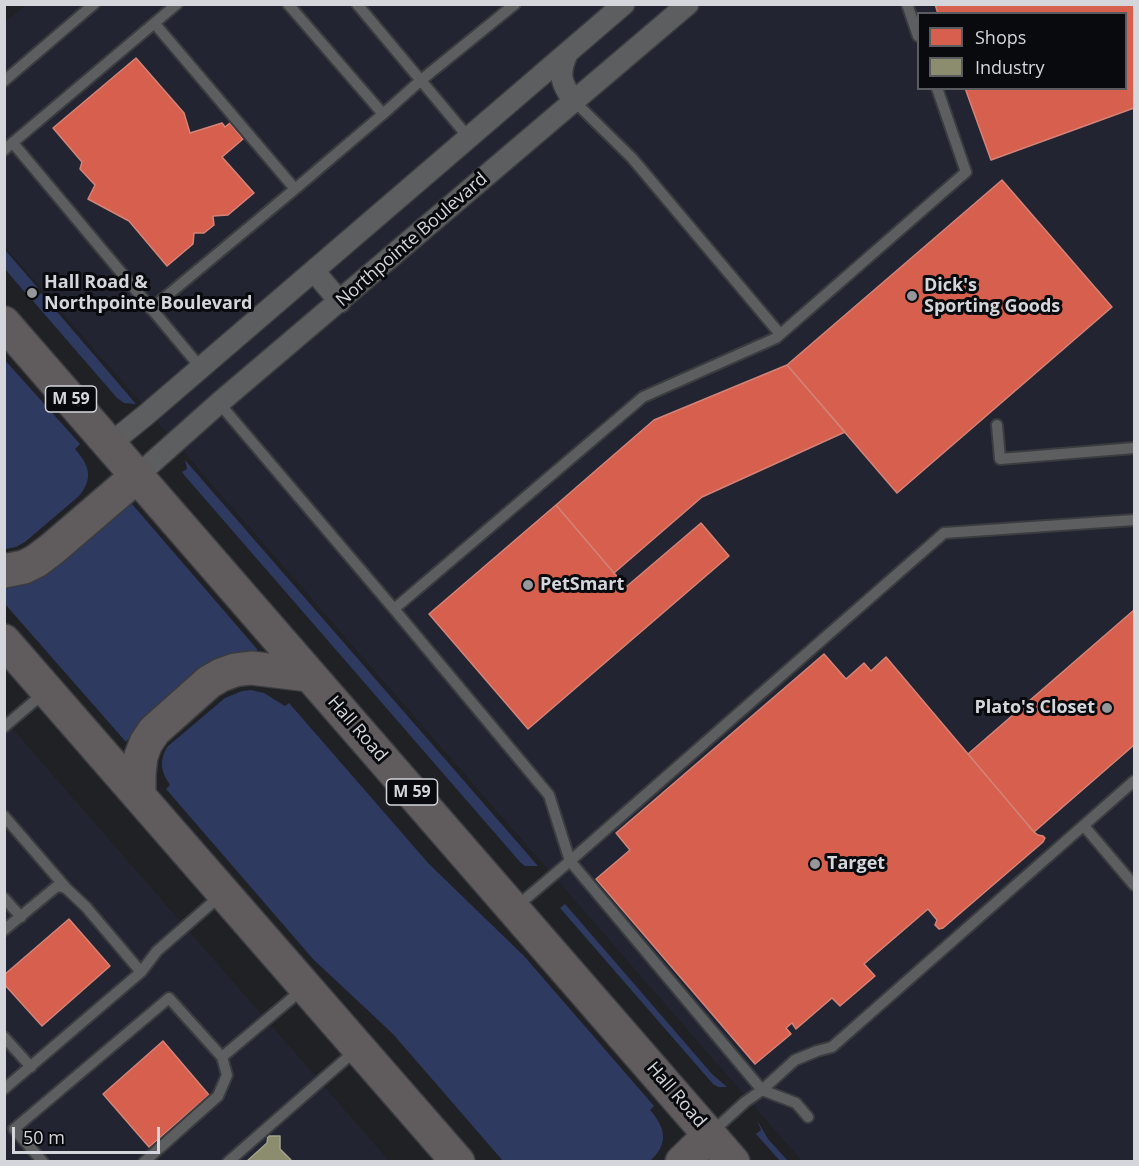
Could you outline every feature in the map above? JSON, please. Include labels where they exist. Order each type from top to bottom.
[{"type":"highway","name":"Hall Road","points":[[4,323],[733,1161]]},
{"type":"highway","points":[[4,570],[24,567],[36,561],[137,476]]},
{"type":"highway","points":[[12,655],[48,690],[458,1161]]},
{"type":"highway","points":[[140,796],[141,756],[146,743],[154,731],[209,682],[235,670],[250,668],[309,675]]},
{"type":"highway","points":[[682,1161],[710,1135]]},
{"type":"street","points":[[110,444],[624,4]]},
{"type":"street","name":"Northpointe Boulevard","points":[[137,476],[219,403],[688,4]]},
{"type":"street","points":[[567,54],[562,65],[562,82],[574,101]]},
{"type":"street","points":[[314,271],[340,302]]},
{"type":"lane","points":[[4,81],[94,4]]},
{"type":"lane","points":[[177,4],[9,146],[201,368]]},
{"type":"lane","points":[[288,4],[383,114]]},
{"type":"lane","points":[[357,4],[469,138]]},
{"type":"lane","points":[[151,309],[420,81],[515,4]]},
{"type":"lane","points":[[908,4],[917,33]]},
{"type":"lane","points":[[155,24],[295,189]]},
{"type":"lane","points":[[394,609],[643,397],[776,338],[966,172],[938,90]]},
{"type":"lane","points":[[574,101],[632,158],[780,334]]},
{"type":"lane","points":[[219,403],[549,795],[570,861],[762,1090],[796,1103],[808,1117]]},
{"type":"lane","points":[[997,425],[1000,459],[1134,448]]},
{"type":"lane","points":[[514,909],[944,533],[1134,520]]},
{"type":"lane","points":[[4,727],[48,690]]},
{"type":"lane","points":[[710,1135],[795,1060],[832,1047],[1134,781]]},
{"type":"lane","points":[[4,816],[141,972]]},
{"type":"lane","points":[[1084,826],[1134,885]]},
{"type":"lane","points":[[4,930],[56,887],[61,886],[67,889]]},
{"type":"lane","points":[[4,1089],[141,972],[157,951],[224,893]]},
{"type":"lane","points":[[4,898],[21,917]]},
{"type":"lane","points":[[222,1057],[305,986]]},
{"type":"lane","points":[[43,1161],[14,1129],[170,998],[222,1057],[227,1075],[218,1096],[144,1161]]},
{"type":"lane","points":[[4,1037],[31,1067]]},
{"type":"lane","points":[[228,1161],[359,1048]]},
{"type":"shaded area","points":[[27,4],[1134,5],[1134,1161],[802,1161],[5,247],[4,23]]},
{"type":"shaded area","points":[[5,250],[38,288],[28,296],[5,269]]},
{"type":"shaded area","points":[[41,293],[136,404],[124,403],[117,398],[33,301]]},
{"type":"shaded area","points":[[4,359],[80,444],[75,449],[84,461],[88,472],[87,483],[79,496],[25,542],[5,549]]},
{"type":"shaded area","points":[[185,460],[538,866],[525,866],[520,862],[185,476],[182,472],[187,469]]},
{"type":"shaded area","points":[[129,503],[257,651],[201,669],[146,715],[126,742],[5,604],[4,586],[23,585],[37,579]]},
{"type":"shaded area","points":[[251,690],[264,693],[285,706],[289,703],[429,864],[524,956],[654,1106],[650,1110],[662,1130],[663,1142],[650,1161],[503,1161],[393,1034],[313,959],[166,789],[170,785],[163,771],[162,762],[167,747],[225,698]]},
{"type":"shaded area","points":[[4,719],[290,1047],[389,1161],[5,1161]]},
{"type":"shaded area","points":[[565,904],[712,1074],[727,1087],[718,1087],[713,1084],[560,908]]},
{"type":"shaded area","points":[[757,1120],[768,1139],[788,1161],[780,1161],[756,1134],[761,1130]]},
{"type":"building: Shops","points":[[935,4],[1134,4],[1134,108],[991,160],[966,90],[1127,90],[1127,12],[937,12]]},
{"type":"building: Shops","points":[[136,58],[184,113],[190,133],[222,123],[225,127],[230,123],[243,139],[222,157],[254,193],[228,215],[213,216],[214,225],[204,233],[194,233],[193,244],[167,266],[129,221],[88,199],[95,185],[80,169],[82,162],[53,128]]},
{"type":"building: Shops","points":[[1002,180],[1112,307],[897,493],[787,365]]},
{"type":"building: Shops","points":[[787,365],[845,432],[702,497],[614,573],[556,505],[654,420]]},
{"type":"building: Shops","points":[[556,505],[626,587],[701,523],[729,556],[528,729],[429,614]]},
{"type":"building: Shops","points":[[1134,610],[1134,745],[1034,832],[968,754]]},
{"type":"building: Shops","name":"Target","points":[[824,654],[846,679],[864,663],[871,671],[886,657],[1034,832],[1045,838],[943,928],[939,929],[935,925],[937,920],[928,909],[864,964],[875,976],[840,1006],[832,998],[796,1029],[792,1023],[786,1028],[791,1034],[755,1064],[596,879],[630,850],[616,833]]},
{"type":"building: Shops","points":[[69,919],[110,966],[42,1026],[4,984],[4,975]]},
{"type":"building: Shops","points":[[163,1041],[209,1095],[149,1147],[103,1094]]},
{"type":"building: Industry","points":[[268,1136],[280,1136],[280,1149],[291,1160],[289,1162],[246,1162],[267,1143]]},
{"type":"place","name":"Hall Road & Northpointe Boulevard","points":[[32,293]]},
{"type":"place","name":"Dick's Sporting Goods","points":[[912,296]]},
{"type":"place","name":"PetSmart","points":[[528,585]]},
{"type":"place","name":"Plato's Closet","points":[[1107,708]]},
{"type":"place","name":"Target","points":[[815,864]]}]
